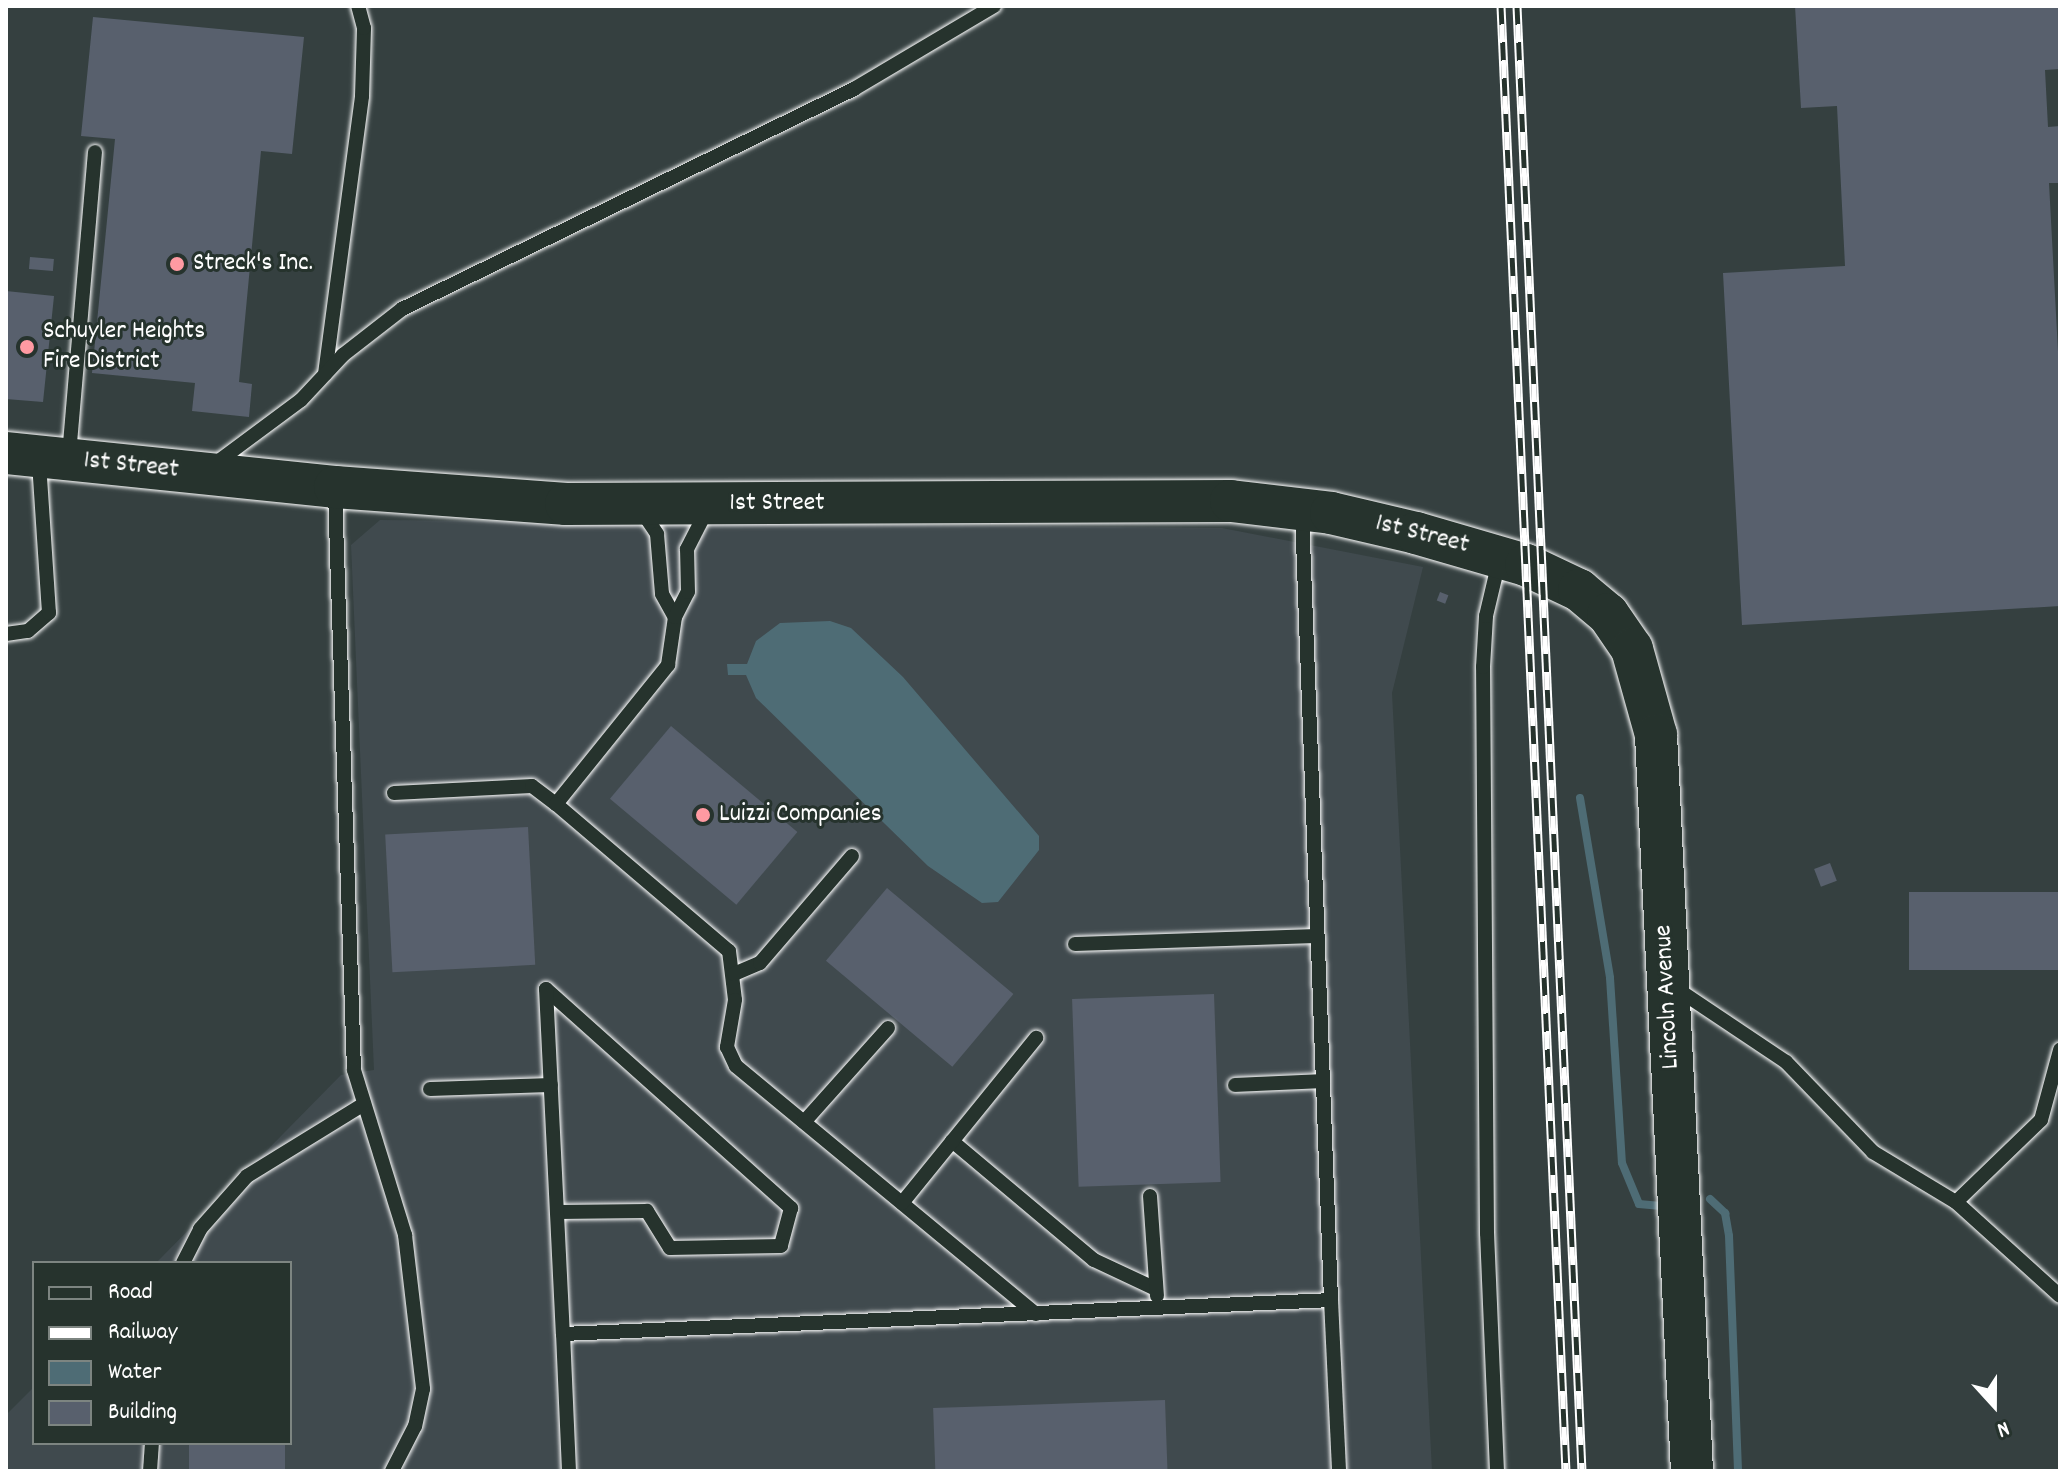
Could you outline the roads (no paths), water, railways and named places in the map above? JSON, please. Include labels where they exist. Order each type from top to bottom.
[{"type":"street","name":"1st Street","points":[[38,456],[335,487],[527,502],[637,505],[1180,500],[1302,509],[1500,557],[1542,572]]},
{"type":"street","name":"Lincoln Avenue","points":[[1542,572],[1590,597],[1608,614],[1632,649],[1647,688],[1658,757],[1692,1471]]},
{"type":"lane","points":[[325,374],[362,96],[364,28],[358,6]]},
{"type":"lane","points":[[202,474],[279,418],[376,326],[412,303],[840,96],[994,6]]},
{"type":"lane","points":[[6,634],[28,631],[49,613],[38,456],[95,152]]},
{"type":"lane","points":[[335,487],[354,1070],[405,1235],[423,1389],[415,1426],[392,1471]]},
{"type":"lane","points":[[556,804],[661,676],[672,652],[675,617],[688,592],[692,532],[710,504]]},
{"type":"lane","points":[[637,505],[657,534],[662,594],[675,617]]},
{"type":"lane","points":[[1302,509],[1339,1471]]},
{"type":"lane","points":[[1497,1471],[1487,1233],[1483,667],[1486,616],[1500,557]]},
{"type":"lane","points":[[394,793],[532,786],[556,804],[729,951],[734,974],[727,1047],[732,1057],[804,1122],[1036,1314]]},
{"type":"lane","points":[[734,974],[760,963],[852,856]]},
{"type":"lane","points":[[1075,944],[1317,936]]},
{"type":"lane","points":[[1667,982],[1786,1062],[1873,1152],[1956,1202],[2060,1296]]},
{"type":"lane","points":[[558,1212],[647,1211],[670,1248],[781,1246],[791,1208],[546,989],[569,1471]]},
{"type":"lane","points":[[804,1122],[888,1028]]},
{"type":"lane","points":[[902,1203],[1036,1038]]},
{"type":"lane","points":[[1956,1202],[2041,1120],[2060,1050]]},
{"type":"lane","points":[[1235,1085],[1323,1081]]},
{"type":"lane","points":[[430,1089],[551,1085]]},
{"type":"lane","points":[[184,1261],[200,1229],[247,1176],[364,1104]]},
{"type":"lane","points":[[952,1141],[1094,1260],[1156,1289]]},
{"type":"lane","points":[[1150,1196],[1158,1309]]},
{"type":"lane","points":[[563,1334],[1331,1300]]},
{"type":"lane","points":[[150,1471],[152,1445]]},
{"type":"water","points":[[830,621],[851,628],[903,677],[1039,836],[1039,850],[998,902],[982,903],[928,866],[756,698],[746,675],[728,675],[727,664],[747,664],[756,641],[780,623]]},
{"type":"waterway","points":[[1580,798],[1610,978],[1622,1163],[1639,1204],[1661,1206]]},
{"type":"waterway","points":[[1710,1199],[1725,1213],[1729,1236],[1738,1471]]},
{"type":"railway","points":[[1501,6],[1566,1471]]},
{"type":"railway","points":[[1517,6],[1582,1471]]},
{"type":"place","name":"Streck's Inc.","points":[[177,264]]},
{"type":"place","name":"Schuyler Heights Fire District","points":[[27,347]]},
{"type":"place","name":"Luizzi Companies","points":[[703,815]]}]
